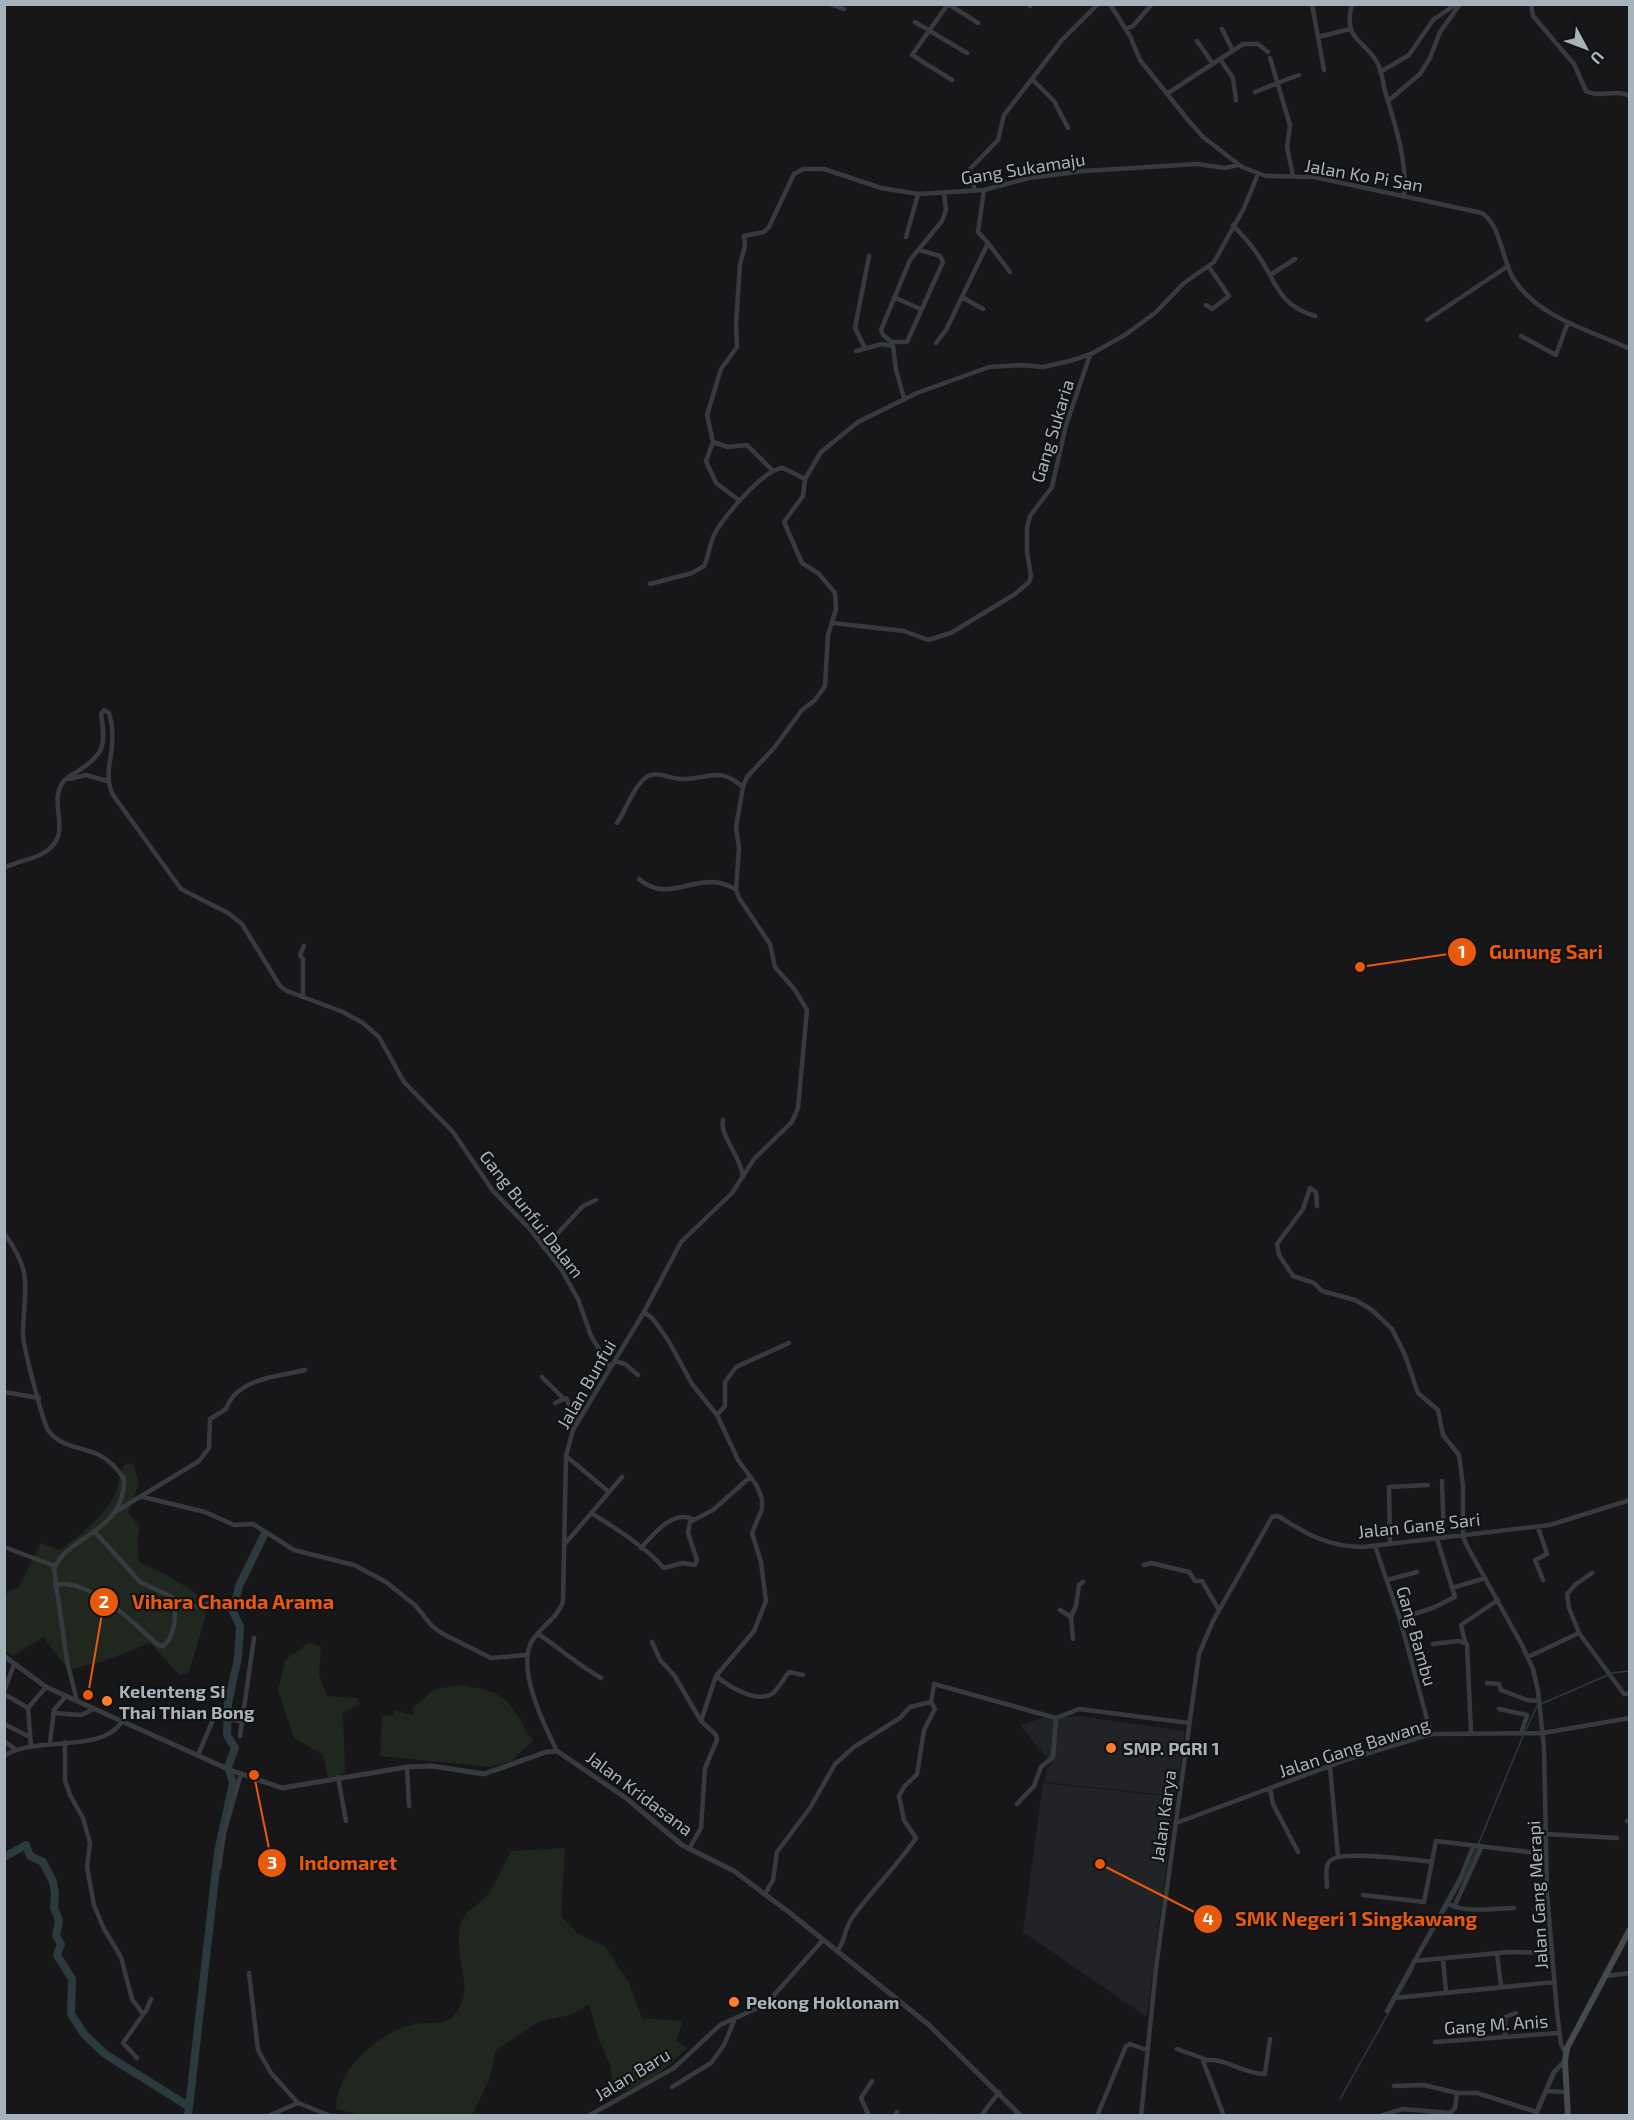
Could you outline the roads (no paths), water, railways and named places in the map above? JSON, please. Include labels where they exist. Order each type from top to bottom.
[{"type":"main road","points":[[1568,2115],[1565,2092],[1565,2057],[1603,1976],[1629,1929]]},
{"type":"street","points":[[830,4],[844,9]]},
{"type":"street","points":[[952,80],[912,55],[948,4],[978,23]]},
{"type":"street","points":[[975,191],[970,169],[998,140],[1004,115],[1062,40],[1098,4]]},
{"type":"street","name":"Jalan Ko Pi San","points":[[1110,4],[1126,29],[1140,60],[1196,130],[1239,165],[1258,174],[1273,177],[1314,177],[1482,213],[1490,221],[1508,266],[1521,288],[1535,303],[1568,322],[1629,349]]},
{"type":"street","points":[[1126,29],[1133,26],[1152,4]]},
{"type":"street","points":[[1312,4],[1324,70]]},
{"type":"street","points":[[1352,4],[1350,29],[1355,40],[1377,62],[1388,101],[1401,154],[1404,197]]},
{"type":"street","points":[[1380,72],[1409,55],[1433,20],[1458,4]]},
{"type":"street","points":[[1388,101],[1420,74],[1430,58],[1440,32],[1458,4]]},
{"type":"street","points":[[1531,4],[1533,16],[1574,64],[1586,91],[1594,95],[1616,92],[1629,95],[1629,88]]},
{"type":"street","points":[[915,22],[967,53]]},
{"type":"street","points":[[1222,29],[1233,51]]},
{"type":"street","points":[[1318,37],[1350,29]]},
{"type":"street","points":[[1197,41],[1213,64]]},
{"type":"street","points":[[1168,93],[1233,51],[1248,44],[1258,44],[1268,52]]},
{"type":"street","points":[[1270,58],[1290,125],[1287,147],[1293,176]]},
{"type":"street","points":[[1220,59],[1233,78],[1236,100]]},
{"type":"street","points":[[1255,92],[1299,75]]},
{"type":"street","points":[[1033,80],[1054,101],[1068,128]]},
{"type":"street","name":"Gang Sukamaju","points":[[713,442],[707,415],[721,369],[737,347],[736,324],[740,264],[745,246],[744,236],[764,232],[769,227],[792,177],[799,170],[824,169],[875,186],[918,194],[984,190],[1029,178],[1069,172],[1197,164],[1225,168],[1239,165]]},
{"type":"street","points":[[639,879],[654,887],[681,889],[701,881],[714,881],[727,884],[736,890],[739,848],[736,827],[747,777],[825,686],[828,635],[836,609],[832,589],[802,563],[785,526],[785,518],[803,496],[805,479],[821,452],[858,422],[904,398],[989,367],[1021,364],[1043,366],[1090,355],[1142,324],[1184,283],[1209,267],[1218,256],[1247,203],[1258,174]]},
{"type":"street","points":[[984,190],[978,232],[1010,272]]},
{"type":"street","points":[[904,398],[896,370],[893,344],[881,330],[910,260],[942,221],[946,210],[944,193]]},
{"type":"street","points":[[906,237],[918,194]]},
{"type":"street","points":[[1233,225],[1257,254],[1280,294],[1291,306],[1315,316]]},
{"type":"street","points":[[936,343],[946,330],[988,243]]},
{"type":"street","points":[[856,351],[882,344],[907,342],[943,262],[940,256],[920,250]]},
{"type":"street","points":[[865,348],[855,328],[869,256]]},
{"type":"street","points":[[1270,275],[1295,259]]},
{"type":"street","points":[[1427,320],[1508,266]]},
{"type":"street","points":[[1206,305],[1212,309],[1229,296],[1209,267]]},
{"type":"street","points":[[894,297],[920,309]]},
{"type":"street","points":[[962,297],[983,309]]},
{"type":"street","points":[[1521,336],[1556,355],[1568,322]]},
{"type":"street","name":"Gang Sukaria","points":[[833,622],[904,631],[928,640],[951,633],[1015,594],[1029,582],[1031,576],[1027,552],[1027,527],[1030,516],[1052,487],[1066,425],[1090,355]]},
{"type":"street","points":[[740,501],[722,489],[710,473],[706,461],[713,442],[728,447],[747,445],[773,471]]},
{"type":"street","points":[[650,584],[693,573],[704,566],[707,551],[715,533],[740,501],[773,471],[783,468],[805,479]]},
{"type":"street","points":[[4,868],[41,855],[56,841],[59,833],[57,798],[63,781],[100,754],[105,740],[101,714],[104,710],[109,713],[114,750],[107,781],[86,775],[63,781]]},
{"type":"street","points":[[617,823],[641,782],[653,774],[681,779],[715,774],[733,778],[743,787]]},
{"type":"street","name":"Gang Bunfui Dalam","points":[[107,781],[113,795],[181,889],[228,913],[242,924],[280,986],[343,1012],[363,1023],[379,1037],[404,1082],[453,1132],[493,1191],[529,1228],[544,1248],[576,1294],[584,1322],[610,1367]]},
{"type":"street","name":"Jalan Bunfui","points":[[527,1655],[538,1634],[555,1616],[563,1602],[566,1456],[577,1422],[644,1312],[681,1242],[721,1205],[766,1146],[792,1122],[798,1108],[807,1010],[795,990],[775,967],[770,944],[736,890]]},
{"type":"street","points":[[303,997],[303,959],[300,955],[304,946]]},
{"type":"street","points":[[723,1120],[722,1128],[738,1158],[743,1177]]},
{"type":"street","points":[[1317,1206],[1316,1192],[1310,1188],[1303,1209],[1276,1244],[1279,1256],[1293,1276],[1314,1282],[1322,1291],[1355,1300],[1388,1322],[1406,1355],[1418,1393],[1438,1410],[1443,1435],[1459,1455],[1463,1494],[1463,1536],[1528,1657],[1539,1702],[1520,1698],[1501,1690],[1499,1684],[1487,1683]]},
{"type":"street","points":[[544,1248],[583,1206],[596,1200]]},
{"type":"street","points":[[4,1233],[18,1252],[24,1267],[27,1299],[23,1344],[46,1426],[53,1435],[70,1446],[100,1455],[123,1477],[122,1497],[115,1512]]},
{"type":"street","points":[[644,1312],[663,1333],[692,1384],[717,1415],[762,1499],[760,1517],[752,1533],[761,1562],[766,1601],[754,1631],[716,1676],[701,1721]]},
{"type":"street","points":[[717,1415],[725,1406],[725,1382],[736,1367],[789,1343]]},
{"type":"street","points":[[615,1361],[626,1364],[638,1375]]},
{"type":"street","points":[[77,1701],[67,1661],[55,1585],[55,1566],[60,1558],[95,1532],[115,1512],[143,1497],[204,1456],[210,1445],[210,1419],[226,1409],[228,1400],[238,1389],[305,1370]]},
{"type":"street","points":[[542,1377],[568,1401],[577,1422]]},
{"type":"street","points":[[4,1392],[39,1398]]},
{"type":"street","points":[[555,1403],[563,1398]]},
{"type":"street","points":[[566,1456],[609,1492]]},
{"type":"street","points":[[564,1545],[622,1477]]},
{"type":"street","points":[[641,1548],[663,1525],[684,1517],[692,1519],[713,1510],[749,1478]]},
{"type":"street","points":[[1442,1481],[1444,1538]]},
{"type":"street","points":[[1390,1543],[1389,1487],[1428,1485]]},
{"type":"street","points":[[5,1657],[46,1687],[93,1709],[241,1774],[288,1788],[338,1777],[407,1767],[432,1766],[484,1774],[546,1752],[557,1751],[546,1730],[531,1686],[527,1655],[490,1658],[443,1634],[432,1626],[415,1605],[386,1582],[354,1565],[294,1550],[253,1524],[234,1525],[205,1512],[143,1497]]},
{"type":"street","name":"Jalan Gang Sari","points":[[1244,1567],[1269,1521],[1276,1516],[1312,1538],[1351,1547],[1376,1546],[1538,1527],[1564,1522],[1629,1500]]},
{"type":"street","points":[[591,1513],[628,1536],[664,1568],[680,1563],[696,1565],[697,1560],[688,1533],[692,1519]]},
{"type":"street","points":[[1538,1527],[1547,1554],[1535,1560],[1543,1580]]},
{"type":"street","points":[[95,1532],[140,1582],[168,1593],[174,1601],[202,1608],[212,1600]]},
{"type":"street","points":[[1400,1618],[1435,1607],[1455,1596],[1437,1539]]},
{"type":"street","name":"Gang Bambu","points":[[1376,1546],[1400,1618],[1431,1734]]},
{"type":"street","points":[[4,1547],[55,1566]]},
{"type":"street","points":[[1144,1565],[1151,1563],[1189,1572],[1195,1581],[1202,1581],[1219,1610]]},
{"type":"street","name":"Jalan Karya","points":[[1140,2115],[1199,1654],[1219,1610],[1244,1567]]},
{"type":"street","points":[[1387,1580],[1416,1572]]},
{"type":"street","points":[[1592,1573],[1567,1594],[1569,1608],[1579,1633],[1624,1694],[1629,1694]]},
{"type":"street","points":[[1452,1588],[1485,1578]]},
{"type":"street","points":[[1073,1639],[1071,1617],[1076,1606],[1079,1585],[1083,1582]]},
{"type":"street","points":[[55,1585],[69,1583],[85,1588],[160,1646],[167,1644],[171,1637],[174,1601]]},
{"type":"street","points":[[1471,1733],[1469,1651],[1461,1625],[1498,1600]]},
{"type":"street","points":[[1060,1610],[1071,1617]]},
{"type":"street","points":[[1528,1657],[1579,1633]]},
{"type":"street","points":[[538,1634],[561,1649],[571,1660],[601,1678]]},
{"type":"street","points":[[240,1736],[255,1638]]},
{"type":"street","points":[[652,1642],[660,1660],[678,1680],[701,1721],[716,1735],[717,1740],[705,1768],[701,1828],[689,1850]]},
{"type":"street","points":[[1433,1644],[1465,1642]]},
{"type":"street","points":[[15,1665],[4,1693],[28,1708]]},
{"type":"street","points":[[716,1676],[731,1688],[766,1696],[772,1694],[789,1672],[803,1675]]},
{"type":"street","points":[[837,1951],[844,1942],[851,1919],[916,1836],[904,1820],[899,1797],[904,1787],[917,1774],[924,1730],[935,1709],[931,1702],[936,1684],[1056,1718],[1078,1709],[1189,1723]]},
{"type":"street","points":[[31,1746],[28,1708],[46,1687]]},
{"type":"street","points":[[50,1743],[53,1713],[66,1696]]},
{"type":"street","points":[[765,1894],[773,1880],[775,1855],[810,1808],[836,1764],[854,1747],[900,1718],[910,1707],[931,1702]]},
{"type":"street","name":"Jalan Gang Merapi","points":[[1539,1702],[1543,1733],[1546,1854],[1555,1982],[1559,2033],[1565,2057]]},
{"type":"street","points":[[53,1713],[82,1715],[93,1709]]},
{"type":"street","points":[[1499,1709],[1527,1715],[1523,1734]]},
{"type":"street","points":[[198,1755],[215,1715],[243,1722]]},
{"type":"street","points":[[1017,1804],[1035,1786],[1041,1767],[1049,1763],[1053,1757],[1056,1718]]},
{"type":"street","name":"Jalan Gang Bawang","points":[[1176,1823],[1330,1766],[1431,1734],[1543,1733],[1629,1718]]},
{"type":"street","points":[[4,1756],[15,1749],[31,1746],[96,1739],[108,1734],[122,1721]]},
{"type":"street","points":[[4,1724],[30,1737]]},
{"type":"street","points":[[4,1741],[15,1749]]},
{"type":"street","points":[[65,1742],[65,1780],[70,1795],[83,1818],[90,1843],[87,1867],[94,1905],[104,1929],[121,1957],[132,2000],[143,2014]]},
{"type":"street","name":"Jalan Kridasana","points":[[557,1751],[607,1784],[689,1850],[734,1871],[765,1894],[929,2025],[1022,2115]]},
{"type":"street","points":[[1330,1766],[1338,1857]]},
{"type":"street","points":[[407,1767],[409,1806]]},
{"type":"street","points":[[219,1868],[224,1833],[241,1774]]},
{"type":"street","points":[[338,1777],[346,1821]]},
{"type":"street","points":[[1270,1788],[1273,1804],[1298,1852]]},
{"type":"street","points":[[1546,1834],[1617,1838]]},
{"type":"street","points":[[1363,1895],[1423,1902],[1436,1841],[1546,1854]]},
{"type":"street","points":[[1450,1905],[1477,1847]]},
{"type":"street","points":[[1387,2011],[1397,1998],[1416,1961],[1450,1905],[1477,1847]]},
{"type":"street","points":[[1327,1887],[1328,1865],[1330,1860],[1338,1857],[1371,1856],[1432,1862]]},
{"type":"street","points":[[1450,1905],[1514,1908]]},
{"type":"street","name":"Jalan Baru","points":[[588,2115],[666,2073],[714,2029],[766,2004],[823,1940]]},
{"type":"street","points":[[1416,1961],[1497,1954],[1553,1953]]},
{"type":"street","points":[[1497,1954],[1501,1985]]},
{"type":"street","points":[[1443,1960],[1446,1991]]},
{"type":"street","points":[[249,1973],[258,2050],[271,2073],[298,2103],[331,2115]]},
{"type":"street","points":[[1603,1976],[1629,1973]]},
{"type":"street","points":[[1397,1998],[1501,1985],[1555,1982]]},
{"type":"street","points":[[137,2058],[123,2043],[151,1999]]},
{"type":"street","points":[[1505,2037],[1504,2017],[1515,2013]]},
{"type":"street","points":[[672,2087],[711,2063],[724,2045],[735,2018]]},
{"type":"street","name":"Gang M. Anis","points":[[1435,2042],[1559,2033]]},
{"type":"street","points":[[1177,2049],[1256,2074],[1265,2074],[1270,2039]]},
{"type":"street","points":[[1097,2115],[1126,2044],[1147,2050]]},
{"type":"street","points":[[1394,2086],[1424,2085],[1457,2093],[1477,2093],[1536,2114],[1554,2072],[1565,2057]]},
{"type":"street","points":[[1206,2059],[1203,2062],[1224,2115]]},
{"type":"street","points":[[869,2115],[861,2100],[864,2091],[872,2081]]},
{"type":"street","points":[[1546,2091],[1565,2092]]},
{"type":"street","points":[[981,2115],[999,2092]]},
{"type":"street","points":[[1381,2115],[1402,2109],[1449,2113],[1455,2108],[1457,2093]]},
{"type":"street","points":[[268,2115],[298,2103]]},
{"type":"street","points":[[926,2115],[933,2115]]},
{"type":"waterway","points":[[188,2116],[218,1852],[233,1783],[228,1767],[235,1748],[227,1735],[228,1704],[238,1658],[240,1627],[233,1611],[239,1586],[264,1535]]},
{"type":"waterway","points":[[1612,1673],[1630,1671]]},
{"type":"waterway","points":[[1541,1704],[1608,1675]]},
{"type":"waterway","points":[[1525,1732],[1537,1706]]},
{"type":"waterway","points":[[1450,1902],[1466,1874],[1523,1736]]},
{"type":"waterway","points":[[4,1857],[26,1845],[30,1856],[43,1862],[53,1882],[54,1908],[59,1920],[56,1936],[61,1944],[57,1955],[72,1979],[71,2014],[84,2034],[105,2054],[188,2106]]},
{"type":"waterway","points":[[1425,1946],[1448,1906]]},
{"type":"waterway","points":[[1398,1996],[1413,1969]]},
{"type":"waterway","points":[[1340,2099],[1395,2001]]},
{"type":"place","name":"Gunung Sari","points":[[1360,967]]},
{"type":"place","name":"Vihara Chanda Arama","points":[[88,1695]]},
{"type":"place","name":"Kelenteng Si Thai Thian Bong","points":[[107,1701]]},
{"type":"place","name":"SMP. PGRI 1","points":[[1111,1748]]},
{"type":"place","name":"Indomaret","points":[[254,1775]]},
{"type":"place","name":"SMK Negeri 1 Singkawang","points":[[1100,1864]]},
{"type":"place","name":"Pekong Hoklonam","points":[[734,2002]]}]
